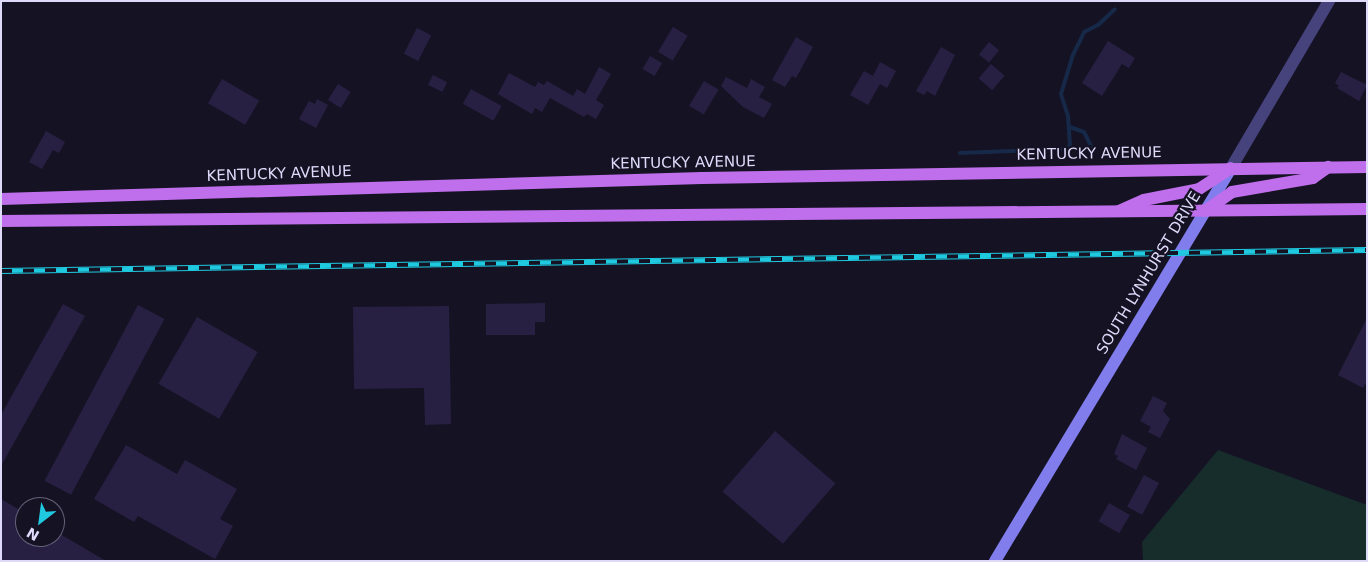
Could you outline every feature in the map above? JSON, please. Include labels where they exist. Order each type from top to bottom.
[{"type":"main road","points":[[1205,211],[1232,192],[1314,178],[1328,167]]},
{"type":"main road","name":"KENTUCKY AVENUE","points":[[1,199],[702,178],[1367,167]]},
{"type":"main road","name":"SOUTH LYNHURST DRIVE","points":[[995,561],[1231,168]]},
{"type":"main road","points":[[1117,212],[1144,200],[1199,189],[1231,168]]},
{"type":"main road","points":[[1,221],[1367,209]]},
{"type":"street","name":"SOUTH LYNHURST DRIVE","points":[[1231,168],[1330,1]]},
{"type":"green space","points":[[1218,450],[1367,505],[1367,561],[1143,561],[1142,542]]},
{"type":"building","points":[[673,27],[688,36],[673,61],[658,52]]},
{"type":"building","points":[[417,28],[431,35],[418,61],[404,54]]},
{"type":"building","points":[[796,37],[813,47],[796,78],[792,76],[785,87],[772,80]]},
{"type":"building","points":[[1108,41],[1135,58],[1129,68],[1122,64],[1102,96],[1082,83]]},
{"type":"building","points":[[989,42],[999,50],[989,63],[979,54]]},
{"type":"building","points":[[941,47],[955,55],[935,96],[927,91],[924,95],[916,91]]},
{"type":"building","points":[[650,56],[662,63],[655,76],[642,69]]},
{"type":"building","points":[[880,62],[896,71],[887,88],[880,84],[868,105],[850,95],[864,71],[873,76]]},
{"type":"building","points":[[991,64],[1005,76],[992,90],[979,78]]},
{"type":"building","points":[[599,67],[611,74],[596,100],[604,105],[596,119],[587,114],[584,117],[550,98],[542,112],[535,108],[532,114],[498,94],[509,73],[535,87],[538,82],[544,85],[547,81],[573,96],[577,89],[585,94]]},
{"type":"building","points":[[1341,72],[1367,85],[1359,101],[1337,88],[1339,86],[1335,83]]},
{"type":"building","points":[[433,75],[447,82],[442,92],[428,85]]},
{"type":"building","points":[[726,77],[747,88],[751,79],[765,87],[759,97],[772,104],[764,118],[743,107],[721,86]]},
{"type":"building","points":[[222,79],[259,100],[245,125],[208,103]]},
{"type":"building","points":[[704,81],[719,90],[704,115],[689,106]]},
{"type":"building","points":[[338,84],[351,92],[341,108],[328,100]]},
{"type":"building","points":[[471,89],[502,106],[493,121],[463,104]]},
{"type":"building","points":[[317,99],[328,105],[316,128],[299,119],[309,101],[315,104]]},
{"type":"building","points":[[46,131],[65,142],[59,153],[53,150],[42,169],[29,162]]},
{"type":"building","points":[[545,303],[545,322],[535,322],[535,335],[486,335],[486,304]]},
{"type":"building","points":[[63,304],[85,316],[1,466],[1,415]]},
{"type":"building","points":[[138,305],[164,319],[71,495],[45,481]]},
{"type":"building","points":[[449,306],[451,424],[425,425],[424,388],[354,389],[353,307]]},
{"type":"building","points":[[197,317],[258,352],[219,419],[158,384]]},
{"type":"building","points":[[1367,318],[1367,381],[1363,388],[1338,375]]},
{"type":"building","points":[[1153,396],[1167,403],[1163,411],[1170,419],[1160,438],[1148,432],[1151,427],[1140,421]]},
{"type":"building","points":[[775,431],[835,483],[783,544],[723,491]]},
{"type":"building","points":[[1122,434],[1147,448],[1136,470],[1116,459],[1118,456],[1114,454]]},
{"type":"building","points":[[126,445],[177,474],[185,460],[237,489],[220,519],[233,526],[215,559],[138,516],[134,522],[94,499]]},
{"type":"building","points":[[1144,475],[1159,483],[1142,515],[1127,507]]},
{"type":"building","points":[[1,499],[15,507],[15,547],[65,547],[65,537],[106,561],[1,561]]},
{"type":"building","points":[[1109,503],[1130,515],[1119,533],[1098,521]]},
{"type":"waterway","points":[[960,153],[1065,149],[1070,145],[1068,116],[1061,94],[1072,57],[1084,32],[1098,25],[1115,9]]},
{"type":"waterway","points":[[1070,127],[1084,132],[1091,146]]},
{"type":"railway","points":[[1,271],[1367,250]]}]
